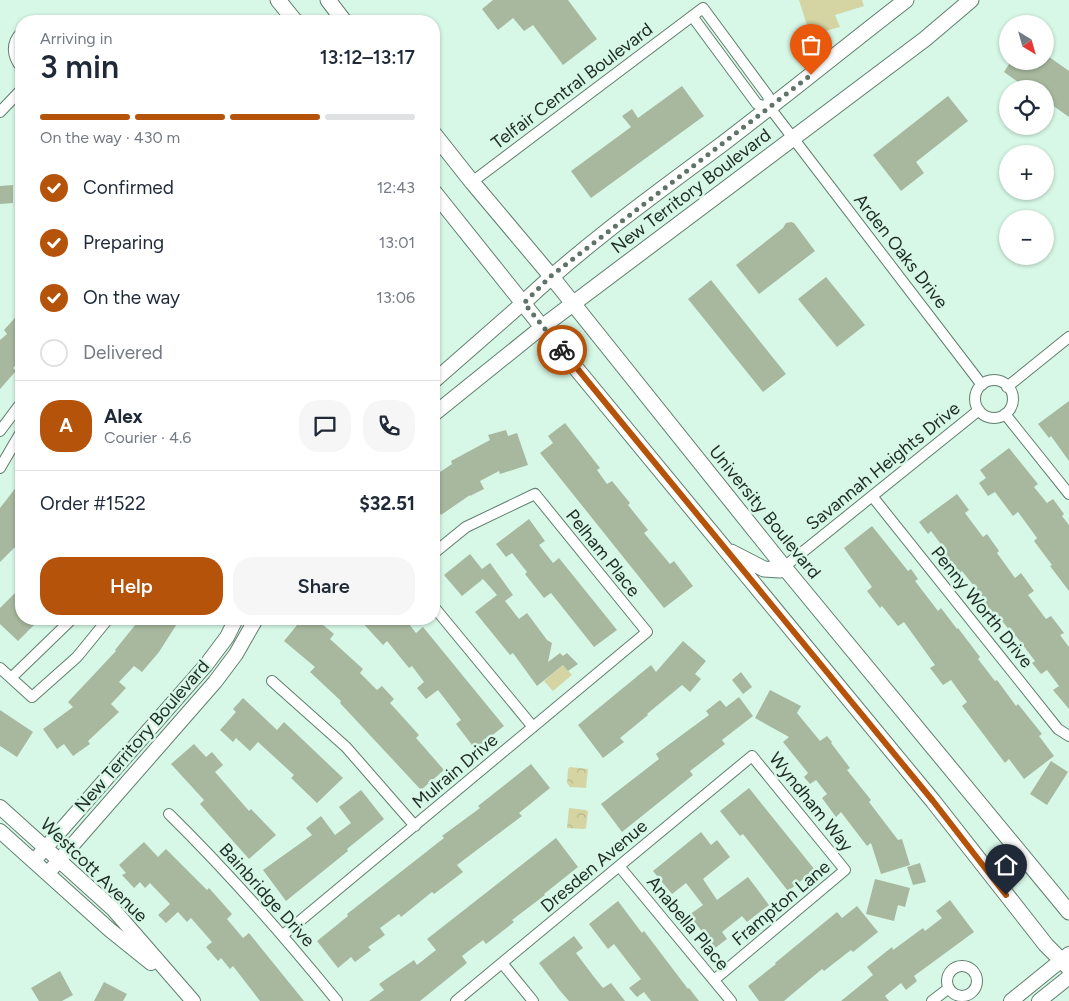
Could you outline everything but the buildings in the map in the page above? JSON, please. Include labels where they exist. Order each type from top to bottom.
[{"type":"main road","points":[[278,0],[290,15]]},
{"type":"main road","points":[[328,0],[339,15]]},
{"type":"main road","name":"New Territory Boulevard","points":[[524,303],[551,276],[770,108],[906,0]]},
{"type":"main road","name":"New Territory Boulevard","points":[[542,327],[925,39],[971,0]]},
{"type":"main road","name":"University Boulevard","points":[[440,142],[551,276],[784,567],[1069,912]]},
{"type":"main road","points":[[440,199],[542,327],[933,801],[1046,945],[1067,961]]},
{"type":"main road","points":[[726,549],[764,569],[780,570],[784,567]]},
{"type":"street","name":"Telfair Central Boulevard","points":[[472,182],[703,8],[768,96],[770,108],[793,138]]},
{"type":"street","name":"Telfair Central Boulevard","points":[[692,16],[757,104],[770,108]]},
{"type":"street","points":[[15,41],[13,47],[15,56]]},
{"type":"street","points":[[722,57],[733,49]]},
{"type":"street","points":[[0,112],[15,96]]},
{"type":"street","name":"Arden Oaks Drive","points":[[793,138],[982,385]]},
{"type":"street","name":"New Territory Boulevard","points":[[440,376],[524,303]]},
{"type":"street","name":"New Territory Boulevard","points":[[440,409],[542,327]]},
{"type":"street","points":[[1008,387],[1069,337]]},
{"type":"street","points":[[990,381],[996,381],[1008,387],[1012,400],[1010,408],[1005,414],[1000,417],[991,418],[979,410],[974,398],[982,385],[990,381]]},
{"type":"street","name":"Savannah Heights Drive","points":[[784,567],[979,410]]},
{"type":"street","points":[[0,431],[15,411]]},
{"type":"street","points":[[1005,414],[1069,494]]},
{"type":"street","points":[[0,468],[15,442]]},
{"type":"street","name":"Pelham Place","points":[[440,549],[466,527],[535,494],[647,632]]},
{"type":"street","name":"Penny Worth Drive","points":[[872,496],[1058,729],[1069,736]]},
{"type":"street","points":[[440,614],[533,727]]},
{"type":"street","points":[[11,678],[66,625]]},
{"type":"street","points":[[0,668],[32,697],[77,657],[103,625]]},
{"type":"street","name":"New Territory Boulevard","points":[[34,861],[206,665],[227,637],[233,625]]},
{"type":"street","name":"New Territory Boulevard","points":[[48,873],[215,682],[236,654],[253,625]]},
{"type":"street","name":"Mulrain Drive","points":[[283,935],[647,632]]},
{"type":"street","points":[[272,682],[346,747],[415,826]]},
{"type":"street","name":"Dresden Avenue","points":[[456,1001],[752,756]]},
{"type":"street","name":"Wyndham Way","points":[[752,756],[845,870]]},
{"type":"street","name":"Westcott Avenue","points":[[0,807],[113,908],[193,1001]]},
{"type":"street","name":"Bainbridge Drive","points":[[169,814],[207,852],[283,935],[337,1001]]},
{"type":"street","name":"Westcott Avenue","points":[[0,831],[110,930],[179,985]]},
{"type":"street","name":"Anabella Place","points":[[619,866],[731,1001]]},
{"type":"street","name":"Frampton Lane","points":[[714,980],[845,870]]},
{"type":"street","points":[[1011,1001],[1067,961]]},
{"type":"street","points":[[502,963],[534,1001]]},
{"type":"street","points":[[1039,1001],[1069,977]]},
{"type":"street","points":[[932,1001],[949,988]]},
{"type":"green space","points":[[799,0],[862,0],[864,6],[835,15],[840,27],[810,35]]},
{"type":"green space","points":[[563,665],[572,675],[553,691],[544,681]]},
{"type":"green space","points":[[570,767],[588,769],[586,788],[570,787],[567,783],[568,769]]},
{"type":"green space","points":[[569,808],[586,810],[588,812],[586,828],[567,828]]},
{"type":"way so far","points":[[562,350],[524,303],[551,276],[811,75]]},
{"type":"route","points":[[562,350],[933,801],[1006,895]]}]
